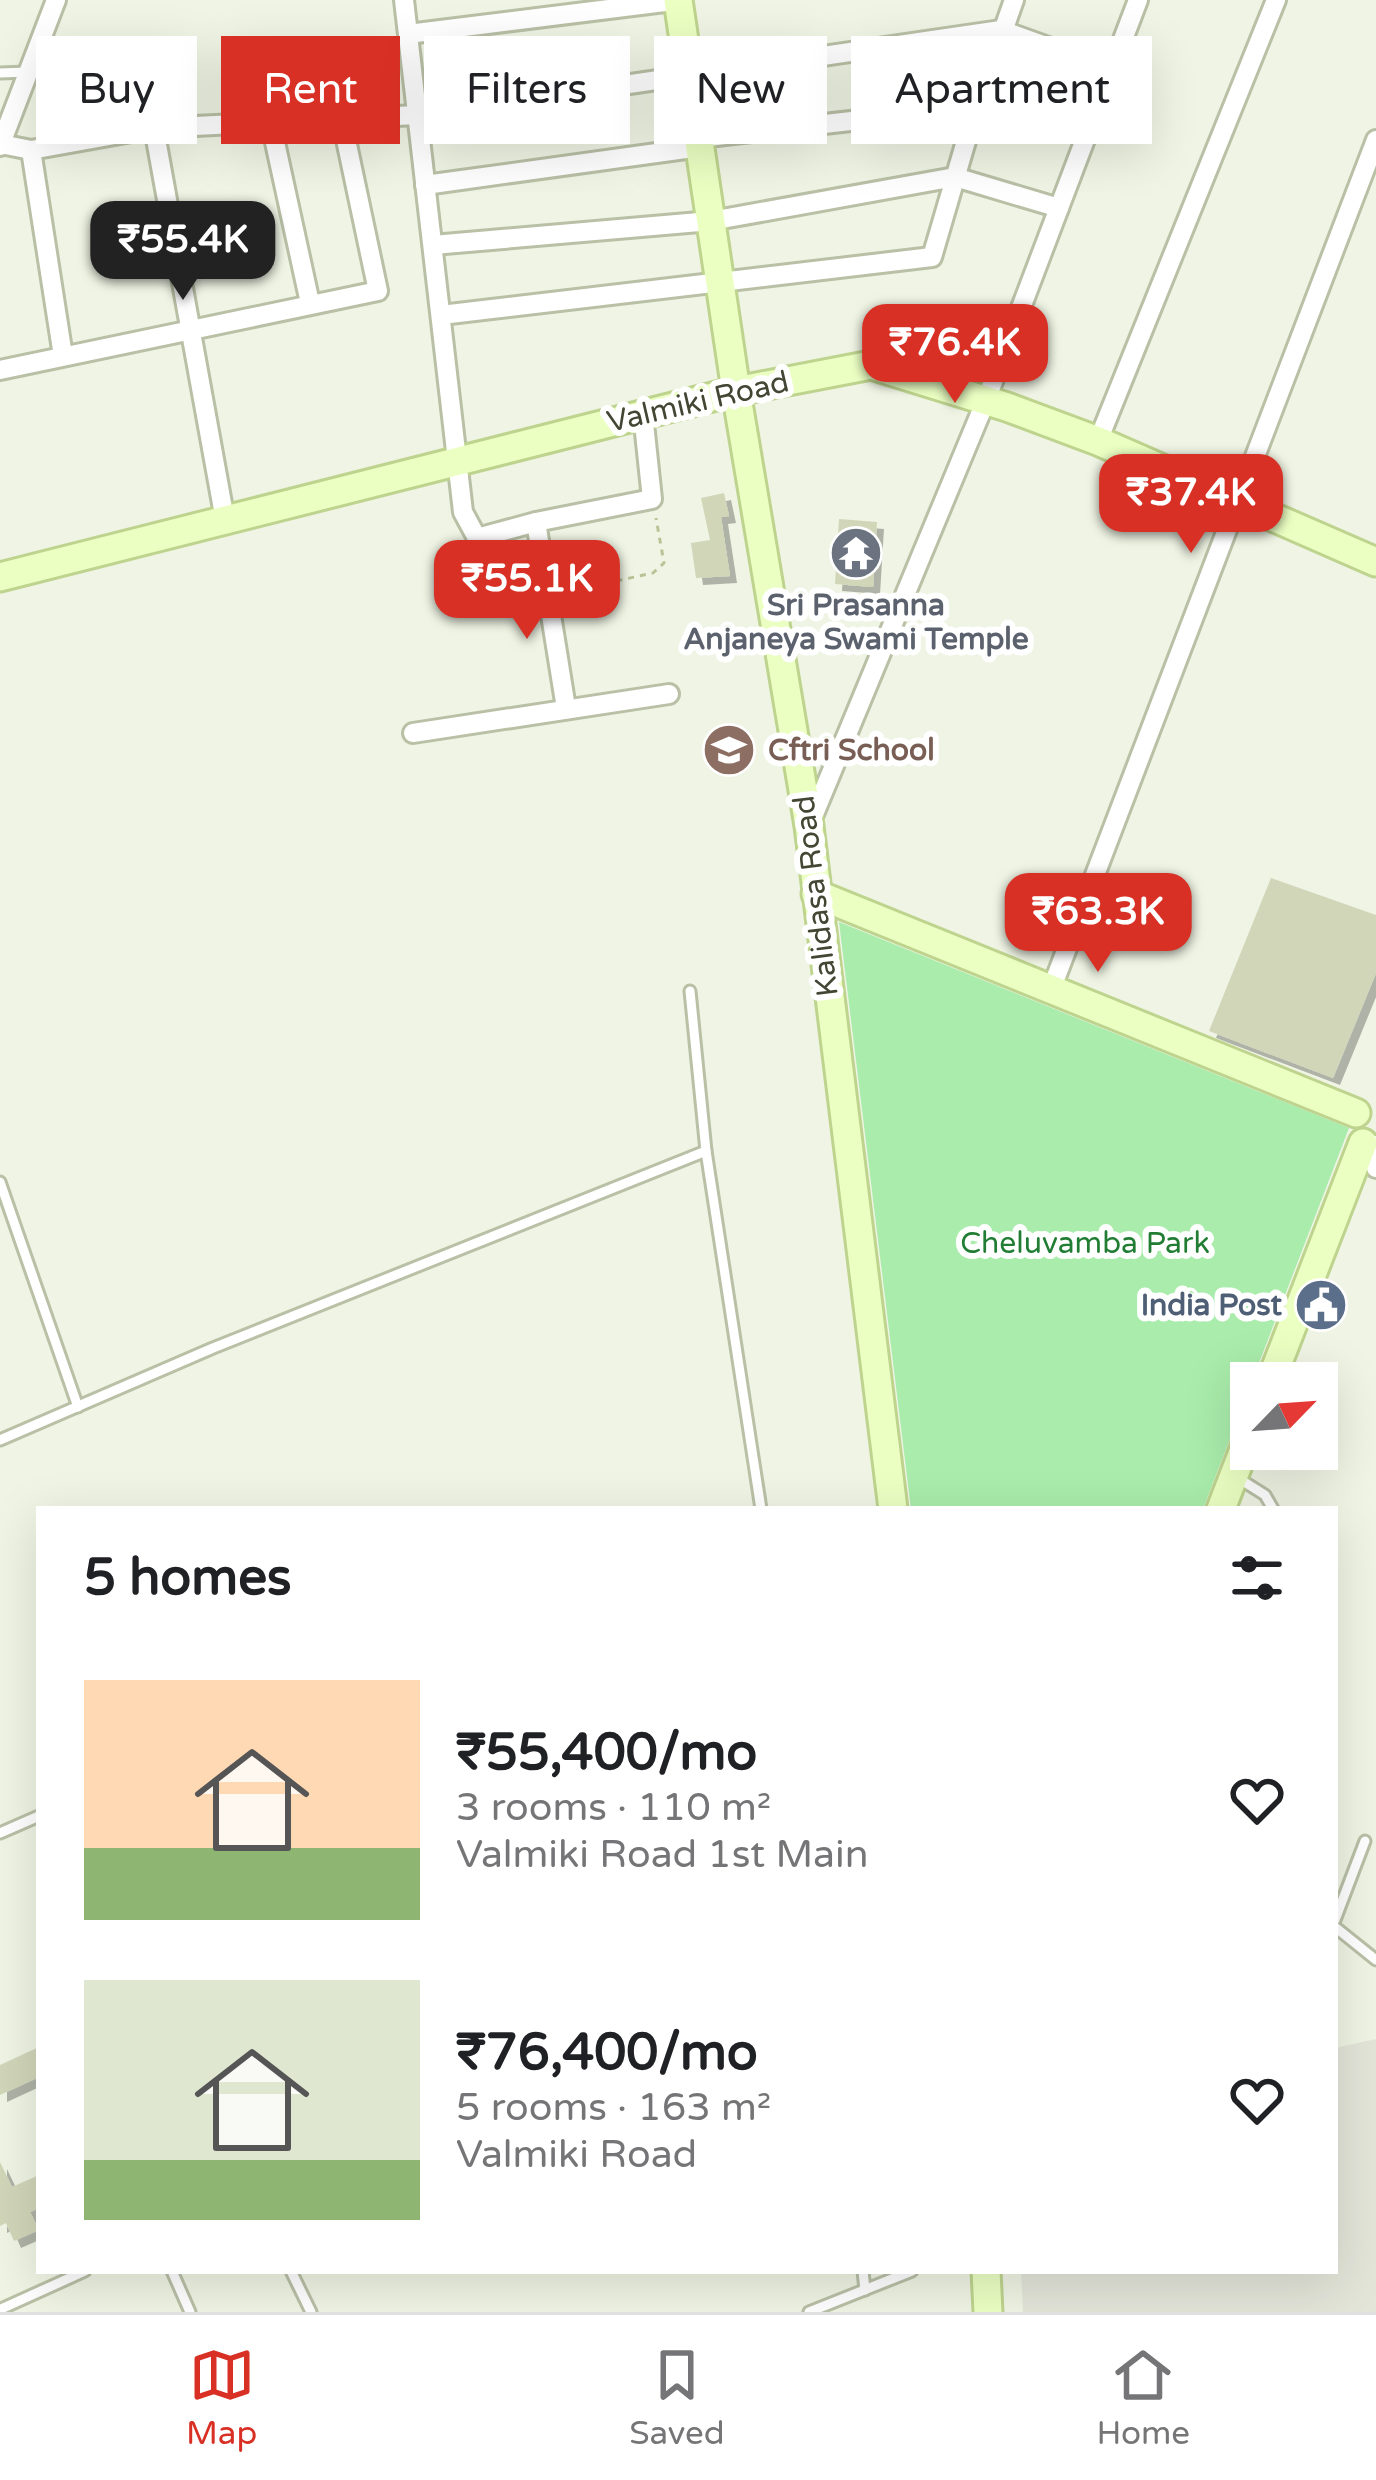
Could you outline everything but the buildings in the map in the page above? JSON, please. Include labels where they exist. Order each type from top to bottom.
[{"type":"street","points":[[56,0],[0,145],[31,150],[65,144]]},
{"type":"street","points":[[404,0],[463,512],[477,538],[652,499],[643,414]]},
{"type":"street","points":[[408,34],[679,0]]},
{"type":"street","name":"Kalidasa Road","points":[[679,0],[684,36]]},
{"type":"street","points":[[999,36],[1014,0]]},
{"type":"street","points":[[1125,36],[1138,0]]},
{"type":"street","points":[[1098,441],[1276,0]]},
{"type":"street","points":[[827,54],[1001,30],[1018,36]]},
{"type":"street","points":[[400,115],[654,78]]},
{"type":"street","points":[[1052,990],[1376,140]]},
{"type":"street","points":[[157,144],[225,520]]},
{"type":"street","points":[[275,144],[310,303]]},
{"type":"street","points":[[0,370],[378,291],[346,144]]},
{"type":"street","points":[[425,185],[686,144]]},
{"type":"street","name":"Kalidasa Road","points":[[699,144],[809,826],[892,1506]]},
{"type":"street","points":[[441,315],[932,257],[965,144]]},
{"type":"street","points":[[809,826],[986,400],[1084,144]]},
{"type":"street","points":[[31,150],[63,356]]},
{"type":"street","points":[[433,245],[711,221],[955,178],[1059,208]]},
{"type":"street","name":"Valmiki Road","points":[[0,577],[736,391],[871,365],[1098,441],[1376,562]]},
{"type":"street","points":[[536,523],[566,708]]},
{"type":"street","points":[[413,733],[669,694]]},
{"type":"street","points":[[816,894],[1366,1109],[1353,1130],[1372,1150],[1279,1362]]},
{"type":"street","points":[[1221,1506],[1236,1470]]},
{"type":"street","points":[[986,2274],[988,2312]]},
{"type":"lane","points":[[0,73],[28,72]]},
{"type":"lane","points":[[690,991],[706,1151],[761,1506]]},
{"type":"lane","points":[[0,1440],[212,1348],[706,1151]]},
{"type":"lane","points":[[0,1182],[78,1407]]},
{"type":"lane","points":[[1234,1475],[1265,1495],[1271,1506]]},
{"type":"lane","points":[[0,1833],[36,1817]]},
{"type":"lane","points":[[1338,1916],[1365,1841]]},
{"type":"lane","points":[[1338,1927],[1376,1960]]},
{"type":"lane","points":[[1,2309],[78,2274]]},
{"type":"lane","points":[[173,2274],[190,2312]]},
{"type":"lane","points":[[292,2274],[311,2312]]},
{"type":"lane","points":[[863,2274],[865,2290]]},
{"type":"lane","points":[[809,2312],[905,2274]]},
{"type":"path","points":[[592,586],[653,573],[664,563],[652,499]]},
{"type":"shaded area","points":[[1376,2039],[1376,2312],[1023,2312],[1021,2274],[1338,2274],[1338,2047]]},
{"type":"green space","name":"Cheluvamba Park","points":[[839,922],[1349,1128],[1259,1362],[1230,1362],[1230,1439],[1204,1506],[911,1506]]},
{"type":"place","name":"Sri Prasanna Anjaneya Swami Temple","points":[[856,553]]},
{"type":"place","name":"Cftri School","points":[[729,750]]},
{"type":"place","name":"India Post","points":[[1321,1305]]}]
